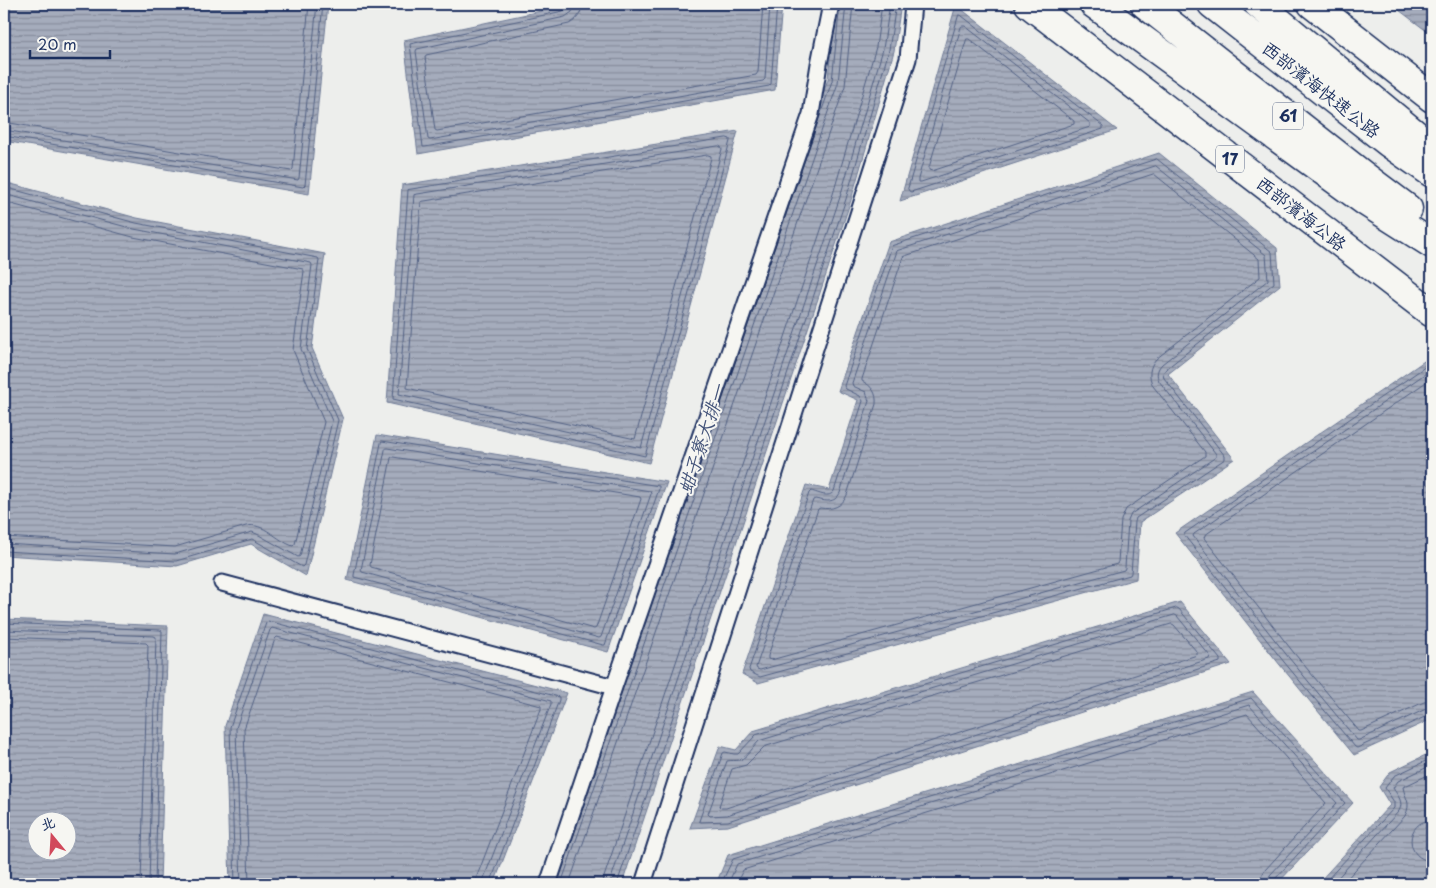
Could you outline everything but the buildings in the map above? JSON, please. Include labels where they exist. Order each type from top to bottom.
[{"type":"main road","name":"西部濱海公路","points":[[1029,4],[1432,313]]},
{"type":"main road","points":[[1094,4],[1366,202],[1432,244]]},
{"type":"main road","name":"61","points":[[1145,4],[1364,176],[1432,226]]},
{"type":"main road","name":"西部濱海快速公路","points":[[1212,4],[1389,143],[1432,173]]},
{"type":"main road","points":[[1258,4],[1432,148]]},
{"type":"main road","points":[[1312,4],[1432,98]]},
{"type":"lane","points":[[548,884],[811,114],[831,4]]},
{"type":"lane","points":[[644,884],[908,59],[913,4]]},
{"type":"lane","points":[[222,583],[614,687]]},
{"type":"water","points":[[4,4],[328,4],[309,194],[4,141]]},
{"type":"water","points":[[574,4],[782,4],[775,90],[418,154],[404,40]]},
{"type":"water","points":[[835,4],[901,4],[894,51],[851,200],[622,884],[550,884],[828,79]]},
{"type":"water","points":[[1391,4],[1432,4],[1432,35]]},
{"type":"water","points":[[956,5],[1117,130],[900,201]]},
{"type":"water","points":[[738,131],[649,463],[387,403],[402,185]]},
{"type":"water","points":[[1159,153],[1277,248],[1280,285],[1168,374],[1234,459],[1140,522],[1136,579],[758,683],[742,674],[806,485],[829,490],[858,400],[838,391],[889,242]]},
{"type":"water","points":[[4,182],[137,218],[325,254],[312,348],[343,419],[306,576],[251,544],[177,566],[4,555]]},
{"type":"water","points":[[1430,357],[1432,358],[1432,719],[1354,755],[1175,533]]},
{"type":"water","points":[[377,435],[667,482],[608,652],[347,580]]},
{"type":"water","points":[[1180,602],[1231,664],[728,826],[690,828],[720,746],[736,750],[753,731]]},
{"type":"water","points":[[263,614],[567,693],[494,884],[230,884],[225,726]]},
{"type":"water","points":[[4,619],[168,626],[160,884],[4,884]]},
{"type":"water","points":[[1253,692],[1353,803],[1277,884],[716,884],[728,855]]},
{"type":"water","points":[[1432,752],[1432,837],[1429,840],[1432,846],[1432,884],[1317,884],[1390,805],[1379,787],[1390,772]]},
{"type":"water label","name":"蚶子寮大排一","points":[[702,439]]}]
